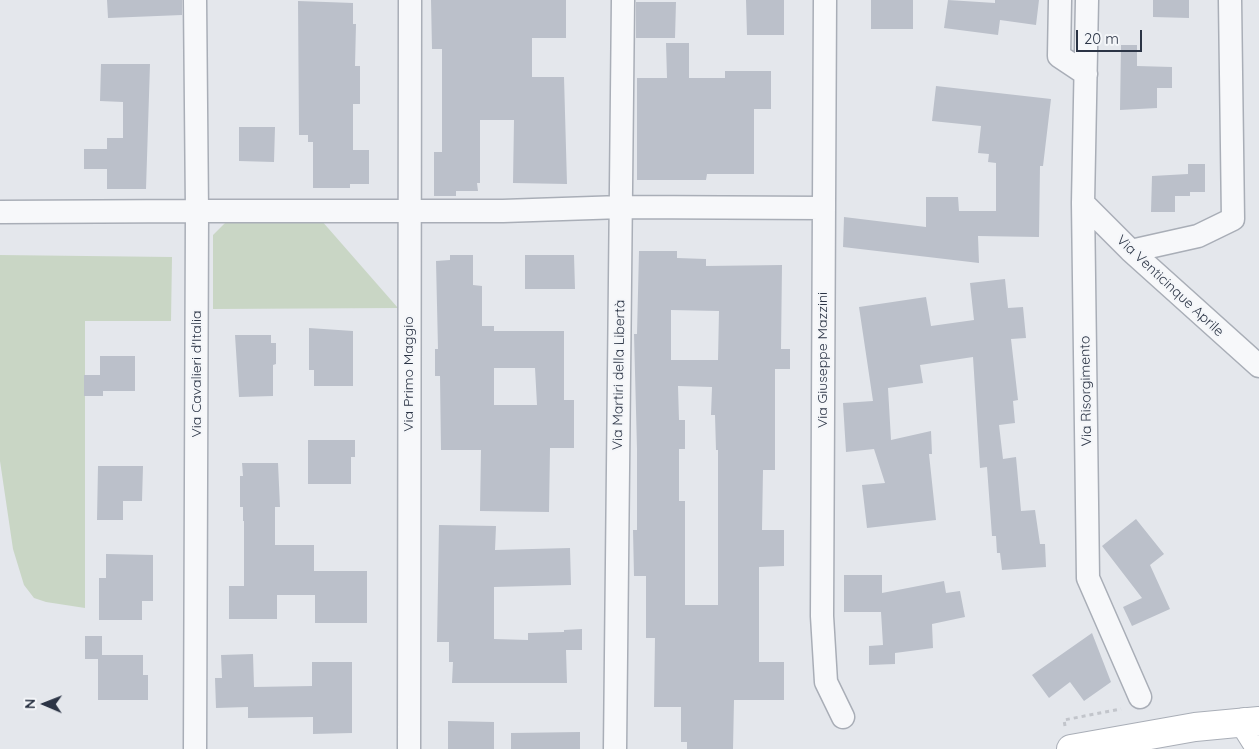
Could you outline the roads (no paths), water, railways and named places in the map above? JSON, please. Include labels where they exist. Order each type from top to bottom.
[{"type":"main road","points":[[1068,740],[1118,746],[1195,728],[1252,722]]},
{"type":"main road","points":[[1252,722],[1259,746]]},
{"type":"main road","points":[[1237,749],[1252,722]]},
{"type":"street","name":"Via Cavalieri d'Italia","points":[[195,0],[198,211],[195,749]]},
{"type":"street","name":"Via Primo Maggio","points":[[409,749],[410,0]]},
{"type":"street","name":"Via Martiri della Libertà","points":[[615,749],[623,0]]},
{"type":"street","name":"Via Giuseppe Mazzini","points":[[825,0],[822,616],[826,682],[843,717]]},
{"type":"street","points":[[1060,0],[1059,56],[1086,74]]},
{"type":"street","name":"Via Risorgimento","points":[[1087,0],[1083,203],[1088,578],[1140,697]]},
{"type":"street","points":[[1131,251],[1198,236],[1233,219],[1230,0]]},
{"type":"street","name":"Via Venticinque Aprile","points":[[1083,203],[1131,251],[1259,366]]},
{"type":"street","points":[[0,212],[290,210],[410,212],[622,207],[823,208]]}]
